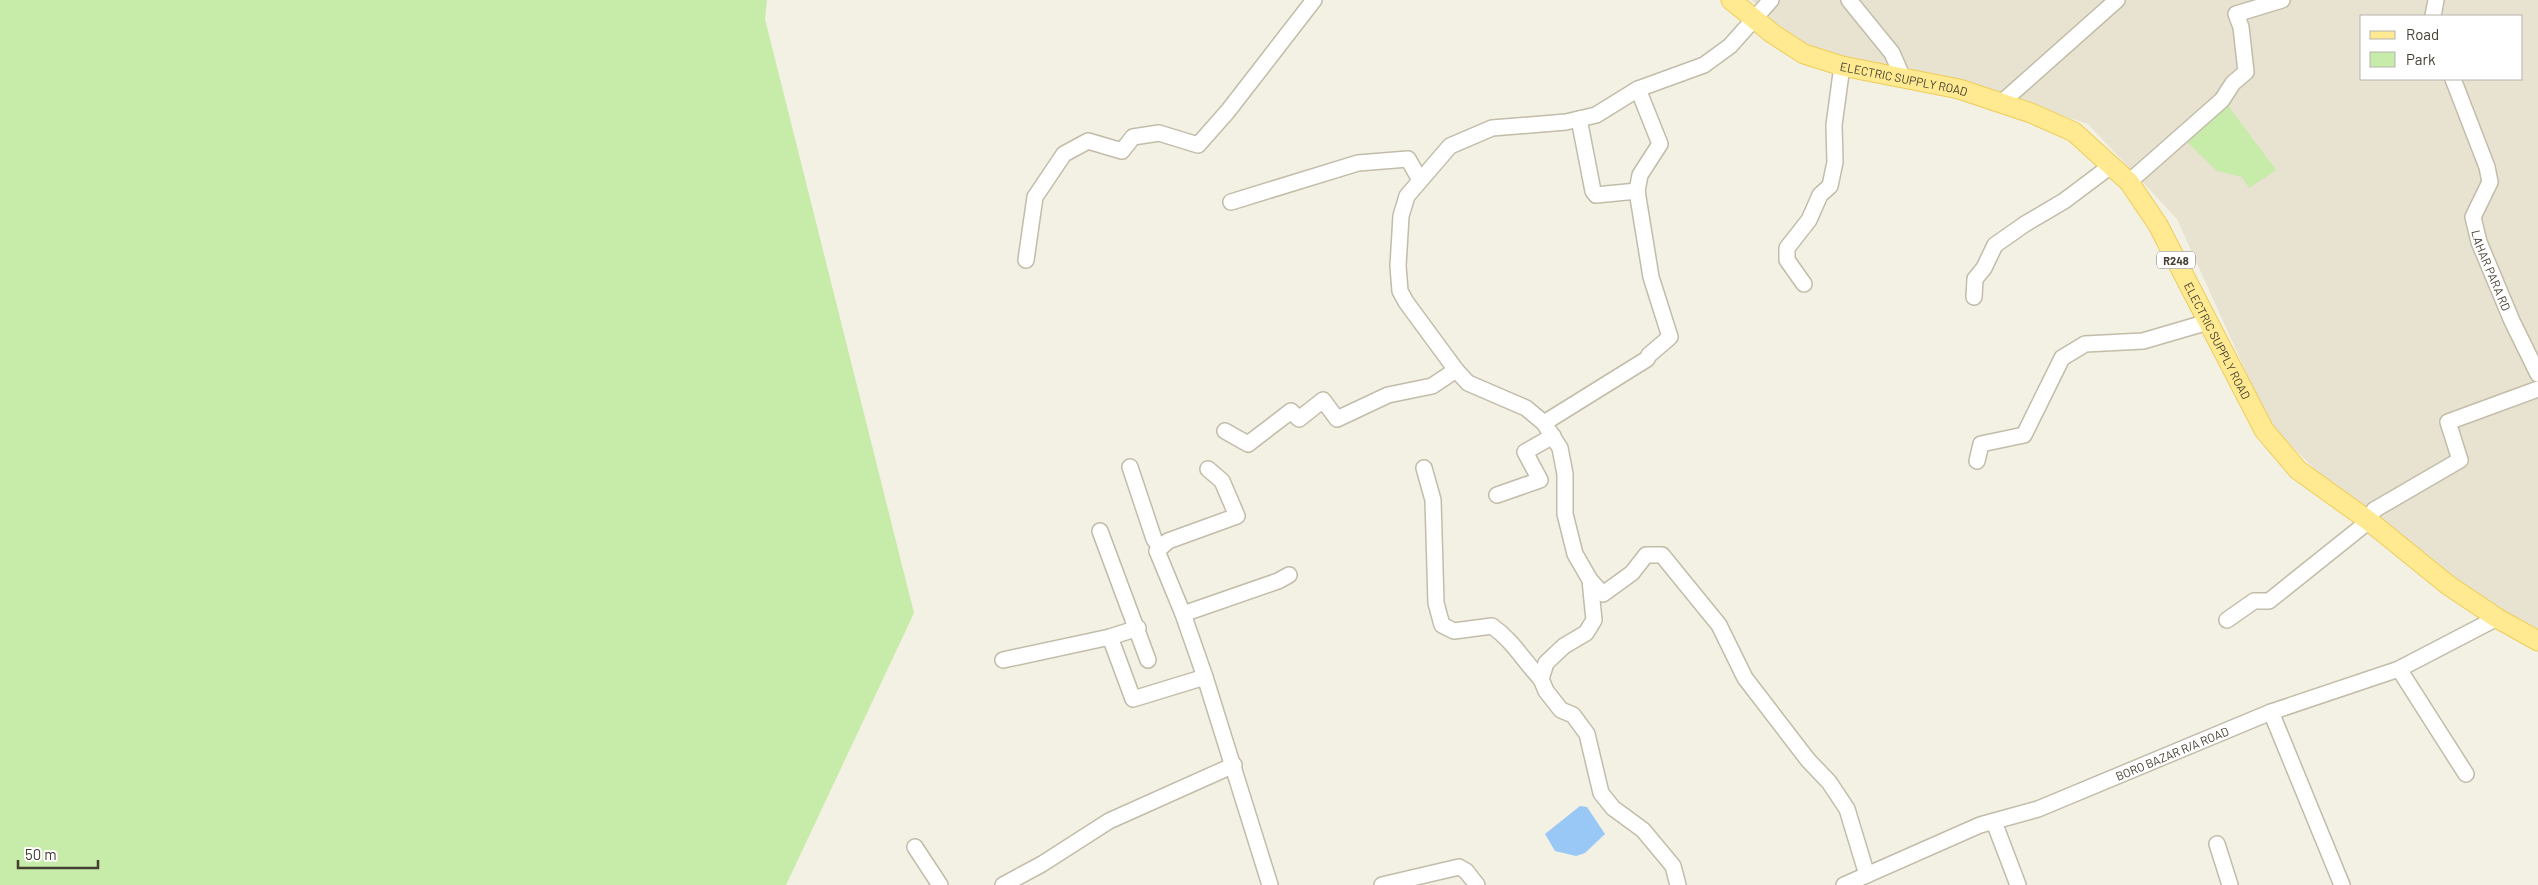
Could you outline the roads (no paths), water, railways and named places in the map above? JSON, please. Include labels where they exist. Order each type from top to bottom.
[{"type":"main road","name":"ELECTRIC SUPPLY ROAD","points":[[1731,0],[1773,34],[1804,54],[1842,66],[1959,89],[2031,113],[2074,132],[2129,182],[2158,225],[2264,430],[2298,470],[2369,521],[2448,585],[2497,618],[2538,641]]},
{"type":"street","points":[[1026,260],[1035,197],[1064,154],[1088,141],[1122,150],[1133,137],[1159,133],[1198,145],[1228,111],[1314,0]]},
{"type":"street","points":[[1771,0],[1730,46],[1704,65],[1638,89],[1596,115],[1579,119],[1492,128],[1450,146],[1407,196],[1402,216],[1398,266],[1400,291],[1456,370],[1468,383],[1526,408],[1544,422],[1560,448],[1565,474],[1565,514],[1575,554],[1590,580],[1603,594],[1632,573],[1646,555],[1662,555],[1719,625],[1745,678],[1808,760],[1829,782],[1847,809],[1867,875]]},
{"type":"street","points":[[1849,0],[1892,53],[1903,78]]},
{"type":"street","points":[[2001,103],[2117,0]]},
{"type":"street","points":[[2129,182],[2222,100],[2233,83],[2246,72],[2241,27],[2236,14],[2282,0]]},
{"type":"street","points":[[2433,15],[2436,0]]},
{"type":"street","points":[[1804,284],[1787,260],[1787,248],[1809,220],[1820,195],[1830,186],[1835,162],[1834,124],[1842,66]]},
{"type":"street","name":"LAHAR PARA RD","points":[[2453,80],[2487,167],[2490,182],[2473,217],[2479,242],[2512,321],[2538,374]]},
{"type":"street","points":[[1544,422],[1647,360],[1649,355],[1670,338],[1651,277],[1637,191],[1640,175],[1660,144],[1638,89]]},
{"type":"street","points":[[1579,119],[1593,191],[1596,195],[1637,191]]},
{"type":"street","points":[[1231,202],[1358,163],[1408,159],[1420,180]]},
{"type":"street","points":[[1974,297],[1975,279],[1984,268],[1995,245],[2025,224],[2064,201],[2112,165]]},
{"type":"street","points":[[1977,461],[1982,444],[2024,435],[2062,358],[2086,344],[2143,342],[2208,322]]},
{"type":"street","points":[[1225,431],[1248,444],[1291,411],[1299,419],[1323,400],[1336,419],[1388,395],[1432,386],[1456,370]]},
{"type":"street","points":[[2227,620],[2254,601],[2269,601],[2369,521],[2374,510],[2460,460],[2448,422],[2538,389]]},
{"type":"street","points":[[1497,495],[1540,480],[1524,452],[1553,436]]},
{"type":"street","points":[[1130,467],[1154,539],[1160,547]]},
{"type":"street","points":[[1424,468],[1433,500],[1436,603],[1442,625],[1454,631],[1492,626],[1507,636],[1520,657],[1541,679],[1546,691],[1561,710],[1573,715],[1587,734],[1601,792],[1612,808],[1643,830],[1649,837],[1673,866],[1678,885]]},
{"type":"street","points":[[1208,469],[1222,481],[1237,516],[1168,540],[1157,551],[1183,614],[1205,677],[1270,885]]},
{"type":"street","points":[[1100,531],[1138,628],[1148,660]]},
{"type":"street","points":[[1183,614],[1278,581],[1289,574]]},
{"type":"street","points":[[1541,679],[1546,663],[1564,646],[1586,633],[1594,620],[1590,580]]},
{"type":"street","name":"BORO BAZAR R/A ROAD","points":[[1844,885],[1980,825],[2038,809],[2272,712],[2399,668],[2497,618]]},
{"type":"street","points":[[1004,660],[1110,637],[1138,628]]},
{"type":"street","points":[[1110,637],[1134,699],[1205,677]]},
{"type":"street","points":[[2399,668],[2466,774]]},
{"type":"street","points":[[2272,712],[2342,885]]},
{"type":"street","points":[[1003,885],[1042,864],[1109,821],[1234,765]]},
{"type":"street","points":[[1994,822],[2018,885]]},
{"type":"street","points":[[2217,844],[2230,885]]},
{"type":"street","points":[[915,846],[940,885]]},
{"type":"street","points":[[1382,885],[1459,867],[1466,871],[1477,885]]},
{"type":"water","points":[[1580,806],[1587,807],[1605,834],[1585,853],[1576,856],[1555,851],[1545,834]]}]
